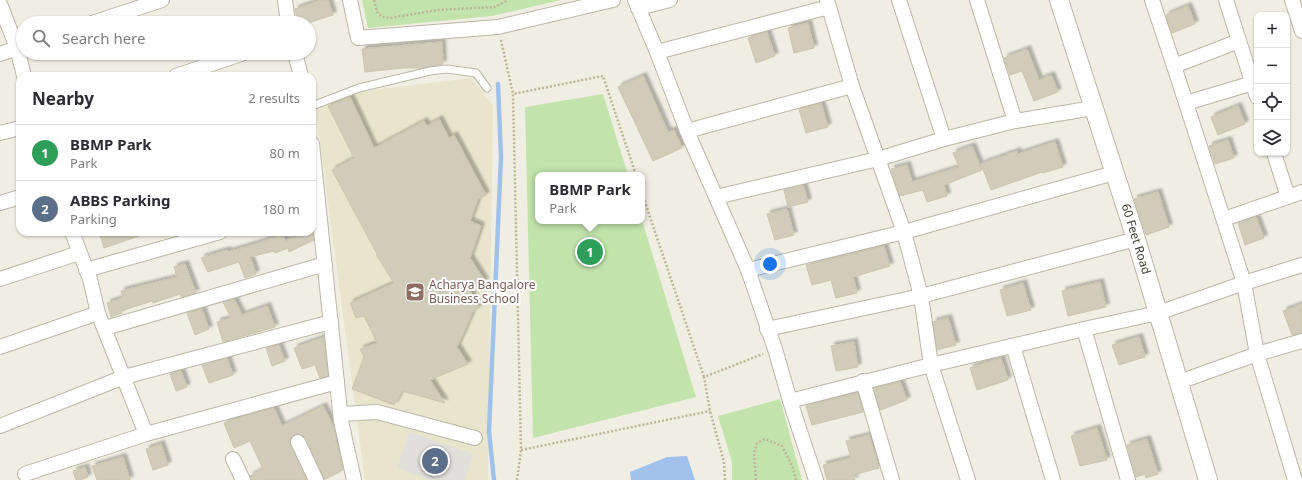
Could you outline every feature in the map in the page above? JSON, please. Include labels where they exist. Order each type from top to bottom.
[{"type":"street","points":[[113,16],[162,0]]},
{"type":"street","points":[[285,0],[287,16]]},
{"type":"street","points":[[350,0],[358,38],[498,27],[613,0]]},
{"type":"street","points":[[670,0],[636,4],[657,52],[687,132],[748,270],[816,480]]},
{"type":"street","points":[[899,0],[944,139]]},
{"type":"street","points":[[977,0],[1015,121]]},
{"type":"street","name":"60 Feet Road","points":[[1059,0],[1136,239],[1208,480]]},
{"type":"street","points":[[1152,0],[1244,283],[1257,354],[1295,480]]},
{"type":"street","points":[[1226,0],[1254,86]]},
{"type":"street","points":[[1292,0],[1302,30]]},
{"type":"street","points":[[0,4],[16,38]]},
{"type":"street","points":[[657,52],[828,4],[852,86],[904,232],[921,296],[931,365],[968,480]]},
{"type":"street","points":[[1174,66],[1239,42]]},
{"type":"street","points":[[0,54],[16,48]]},
{"type":"street","points":[[22,60],[23,72]]},
{"type":"street","points":[[188,72],[223,60]]},
{"type":"street","points":[[297,60],[300,72]]},
{"type":"street","points":[[1186,103],[1253,83]]},
{"type":"street","points":[[687,132],[852,86]]},
{"type":"street","points":[[716,196],[878,159],[944,139],[1015,121],[1093,108]]},
{"type":"street","points":[[0,133],[16,129]]},
{"type":"street","points":[[1275,156],[1288,197]]},
{"type":"street","points":[[748,270],[904,232],[1114,173]]},
{"type":"street","points":[[1224,219],[1302,192]]},
{"type":"street","points":[[0,202],[16,198]]},
{"type":"street","points":[[316,211],[325,264],[337,382],[350,478]]},
{"type":"street","points":[[73,236],[90,279],[98,313],[146,434]]},
{"type":"street","points":[[86,270],[206,236]]},
{"type":"street","points":[[767,329],[921,296],[1136,239]]},
{"type":"street","points":[[0,279],[79,253]]},
{"type":"street","points":[[105,328],[325,264]]},
{"type":"street","points":[[790,401],[863,381],[1158,313],[1244,283],[1302,265]]},
{"type":"street","points":[[0,347],[98,313]]},
{"type":"street","points":[[0,426],[124,377],[331,322]]},
{"type":"street","points":[[1084,329],[1128,480]]},
{"type":"street","points":[[1178,382],[1257,354],[1302,341]]},
{"type":"street","points":[[1013,346],[1053,480]]},
{"type":"street","points":[[863,381],[892,480]]},
{"type":"street","points":[[25,474],[146,434],[337,382]]},
{"type":"street","points":[[341,414],[377,412],[474,438]]},
{"type":"street","points":[[298,442],[316,480]]},
{"type":"street","points":[[233,459],[243,480]]},
{"type":"lane","points":[[316,104],[359,88],[430,71],[447,70],[476,73],[487,88]]},
{"type":"path","points":[[374,0],[377,12],[382,17],[390,18],[437,10],[494,7],[508,0]]},
{"type":"path","points":[[498,27],[513,94],[521,450],[517,480]]},
{"type":"path","points":[[513,94],[603,76],[635,172]]},
{"type":"path","points":[[645,202],[704,377],[710,411],[724,462],[725,480]]},
{"type":"path","points":[[704,377],[774,349]]},
{"type":"path","points":[[521,450],[710,411]]},
{"type":"path","points":[[756,480],[754,453],[757,443],[765,439],[782,446],[796,480]]},
{"type":"shaded area","name":"Acharya Bangalore Business School","points":[[471,78],[493,105],[488,480],[365,480],[316,112],[316,105],[364,91]]},
{"type":"shaded area","points":[[409,432],[473,454],[465,480],[431,480],[397,468]]},
{"type":"green space","points":[[362,0],[561,0],[492,16],[368,28]]},
{"type":"green space","points":[[603,94],[627,172],[535,172],[535,224],[643,224],[696,397],[533,438],[525,107]]},
{"type":"green space","points":[[780,399],[802,480],[732,480],[732,462],[718,416]]},
{"type":"water","points":[[687,456],[695,480],[631,480],[630,472],[667,457]]},
{"type":"building","points":[[321,0],[328,0],[333,15],[316,20],[316,16],[296,16],[295,9]]},
{"type":"building","points":[[1188,6],[1195,24],[1172,33],[1166,15]]},
{"type":"building","points":[[808,23],[814,48],[794,53],[788,28]]},
{"type":"building","points":[[767,32],[775,56],[756,63],[748,38]]},
{"type":"building","points":[[442,42],[443,64],[421,68],[403,68],[365,72],[362,49]]},
{"type":"building","points":[[1027,49],[1039,80],[1051,75],[1058,92],[1034,101],[1022,71],[1010,75],[1004,58]]},
{"type":"building","points":[[643,76],[668,132],[674,130],[682,148],[653,161],[618,87]]},
{"type":"building","name":"Acharya Bangalore Business School","points":[[350,97],[374,148],[424,121],[427,126],[439,119],[449,138],[454,135],[486,195],[478,199],[470,221],[481,226],[470,258],[485,281],[470,291],[479,308],[473,311],[457,347],[468,364],[430,380],[445,403],[402,391],[394,405],[352,389],[364,357],[360,349],[377,343],[364,316],[356,318],[350,303],[394,283],[377,256],[332,170],[354,158],[328,106]]},
{"type":"building","points":[[821,103],[828,127],[806,133],[799,109]]},
{"type":"building","points":[[1238,106],[1245,124],[1218,135],[1211,117]]},
{"type":"building","points":[[1228,140],[1234,158],[1215,164],[1209,146]]},
{"type":"building","points":[[1055,142],[1063,167],[1043,173],[1042,172],[991,190],[981,164],[1017,151],[1018,154]]},
{"type":"building","points":[[972,146],[982,170],[944,185],[947,196],[927,202],[923,190],[900,196],[891,169],[907,165],[912,182],[959,167],[953,153]]},
{"type":"building","points":[[803,185],[808,202],[788,207],[784,190]]},
{"type":"building","points":[[1158,192],[1169,227],[1146,235],[1134,199]]},
{"type":"building","points":[[787,209],[794,235],[775,240],[767,214]]},
{"type":"building","points":[[1256,217],[1264,238],[1245,245],[1238,223]]},
{"type":"building","points":[[100,236],[139,236],[104,248]]},
{"type":"building","points":[[278,236],[284,236],[285,241],[299,236],[314,236],[314,240],[289,252],[288,248],[275,253],[274,251],[250,257],[256,274],[245,278],[239,262],[208,272],[201,258],[227,250],[228,252]]},
{"type":"building","points":[[884,246],[890,266],[853,277],[857,293],[836,298],[831,280],[812,285],[806,265]]},
{"type":"building","points":[[185,264],[196,293],[181,297],[180,294],[153,303],[152,301],[121,311],[122,313],[111,317],[107,303],[123,298],[121,291],[177,277],[174,267]]},
{"type":"building","points":[[1100,282],[1106,307],[1068,316],[1062,291]]},
{"type":"building","points":[[1023,283],[1031,310],[1007,316],[1000,290]]},
{"type":"building","points":[[234,299],[242,315],[267,306],[275,327],[223,342],[217,322],[231,318],[223,302]]},
{"type":"building","points":[[1302,304],[1302,333],[1292,335],[1283,311]]},
{"type":"building","points":[[202,309],[209,329],[195,335],[187,313]]},
{"type":"building","points":[[948,318],[956,345],[937,350],[933,322]]},
{"type":"building","points":[[324,337],[328,376],[320,378],[315,365],[302,369],[294,348]]},
{"type":"building","points":[[1139,337],[1145,357],[1119,365],[1112,345]]},
{"type":"building","points":[[854,342],[858,367],[836,371],[831,346]]},
{"type":"building","points":[[279,345],[285,361],[272,366],[266,348]]},
{"type":"building","points":[[227,358],[233,375],[209,383],[202,365]]},
{"type":"building","points":[[1001,358],[1008,380],[977,390],[970,368]]},
{"type":"building","points":[[181,371],[187,387],[176,391],[170,374]]},
{"type":"building","points":[[900,382],[907,400],[880,410],[874,388]]},
{"type":"building","points":[[858,393],[863,412],[812,425],[806,406]]},
{"type":"building","points":[[323,406],[334,428],[335,440],[338,446],[343,470],[324,480],[306,438],[298,434],[291,437],[290,442],[307,480],[251,480],[250,476],[263,469],[250,441],[234,448],[224,423],[274,408],[282,426]]},
{"type":"building","points":[[1097,428],[1107,460],[1080,466],[1071,436]]},
{"type":"building","points":[[869,435],[879,468],[853,475],[855,480],[827,480],[823,465],[851,458],[846,441]]},
{"type":"building","points":[[1147,439],[1158,474],[1146,478],[1145,474],[1136,477],[1127,445]]},
{"type":"building","points":[[161,444],[168,465],[153,470],[146,449]]},
{"type":"building","points":[[123,457],[130,480],[97,480],[92,466]]},
{"type":"building","points":[[85,467],[88,477],[81,480],[76,480],[73,471]]},
{"type":"waterway","points":[[494,480],[489,431],[501,157],[498,84]]},
{"type":"place","name":"BBMP Park","points":[[590,252]]},
{"type":"place","name":"Acharya Bangalore Business School","points":[[415,292]]},
{"type":"place","name":"ABBS Parking","points":[[435,461]]}]
